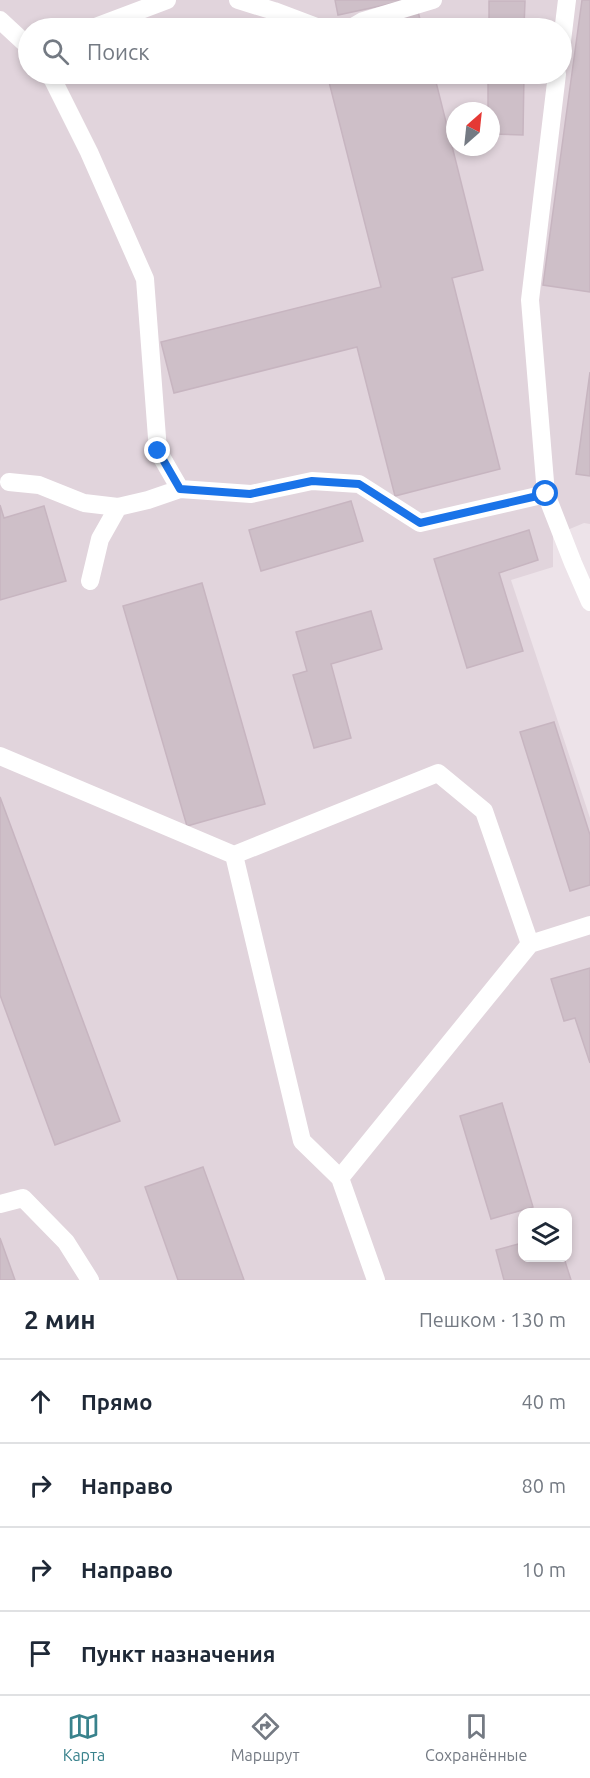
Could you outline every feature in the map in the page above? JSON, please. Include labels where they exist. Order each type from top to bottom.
[{"type":"lane","points":[[119,18],[167,0]]},
{"type":"lane","points":[[238,0],[293,18]]},
{"type":"lane","points":[[373,18],[433,0]]},
{"type":"lane","points":[[564,18],[567,0]]},
{"type":"lane","points":[[0,20],[18,37]]},
{"type":"lane","points":[[55,84],[89,152],[145,279],[158,451],[180,489]]},
{"type":"lane","points":[[557,84],[530,300],[546,494],[590,602]]},
{"type":"lane","points":[[9,482],[39,486],[84,503],[118,507],[180,489],[250,494],[312,481],[359,484],[420,523],[546,494]]},
{"type":"lane","points":[[90,581],[100,539],[118,507]]},
{"type":"lane","points":[[0,756],[234,855],[438,773],[484,811],[530,944]]},
{"type":"lane","points":[[234,855],[302,1141],[340,1178],[376,1280]]},
{"type":"lane","points":[[340,1178],[530,944],[590,925]]},
{"type":"lane","points":[[0,1204],[23,1198],[66,1242],[90,1280]]},
{"type":"shaded area","points":[[0,0],[590,0],[590,524],[584,523],[553,536],[553,567],[511,580],[590,818],[590,1280],[0,1280]]},
{"type":"building","points":[[335,0],[408,0],[338,15]]},
{"type":"building","points":[[582,0],[590,0],[590,292],[543,285]]},
{"type":"building","points":[[489,1],[525,1],[524,18],[489,18]]},
{"type":"building","points":[[418,11],[420,18],[391,18]]},
{"type":"building","points":[[330,84],[436,84],[446,122],[446,156],[454,156],[483,270],[452,278],[500,469],[395,496],[357,347],[174,393],[161,342],[381,287]]},
{"type":"building","points":[[488,84],[524,84],[523,135],[500,134],[500,102],[488,102]]},
{"type":"building","points":[[590,372],[590,476],[576,474]]},
{"type":"building","points":[[351,501],[363,541],[261,571],[249,530]]},
{"type":"building","points":[[0,505],[4,518],[44,506],[66,581],[0,600]]},
{"type":"building","points":[[529,530],[538,560],[499,573],[523,651],[467,668],[434,559]]},
{"type":"building","points":[[202,583],[265,804],[187,826],[123,606]]},
{"type":"building","points":[[371,611],[382,649],[331,664],[351,738],[314,748],[293,675],[307,671],[296,632]]},
{"type":"building","points":[[554,722],[590,835],[590,885],[570,891],[520,732]]},
{"type":"building","points":[[0,797],[120,1121],[55,1145],[0,995]]},
{"type":"building","points":[[590,968],[590,1063],[575,1018],[564,1021],[551,979]]},
{"type":"building","points":[[502,1103],[533,1207],[518,1208],[518,1211],[491,1219],[460,1116]]},
{"type":"building","points":[[203,1167],[244,1280],[178,1280],[145,1187]]},
{"type":"building","points":[[0,1238],[15,1280],[0,1280]]},
{"type":"building","points":[[518,1244],[518,1262],[565,1262],[571,1280],[504,1280],[496,1250]]},
{"type":"route","points":[[158,451],[180,489],[250,494],[312,481],[359,484],[420,523],[546,494]]}]
